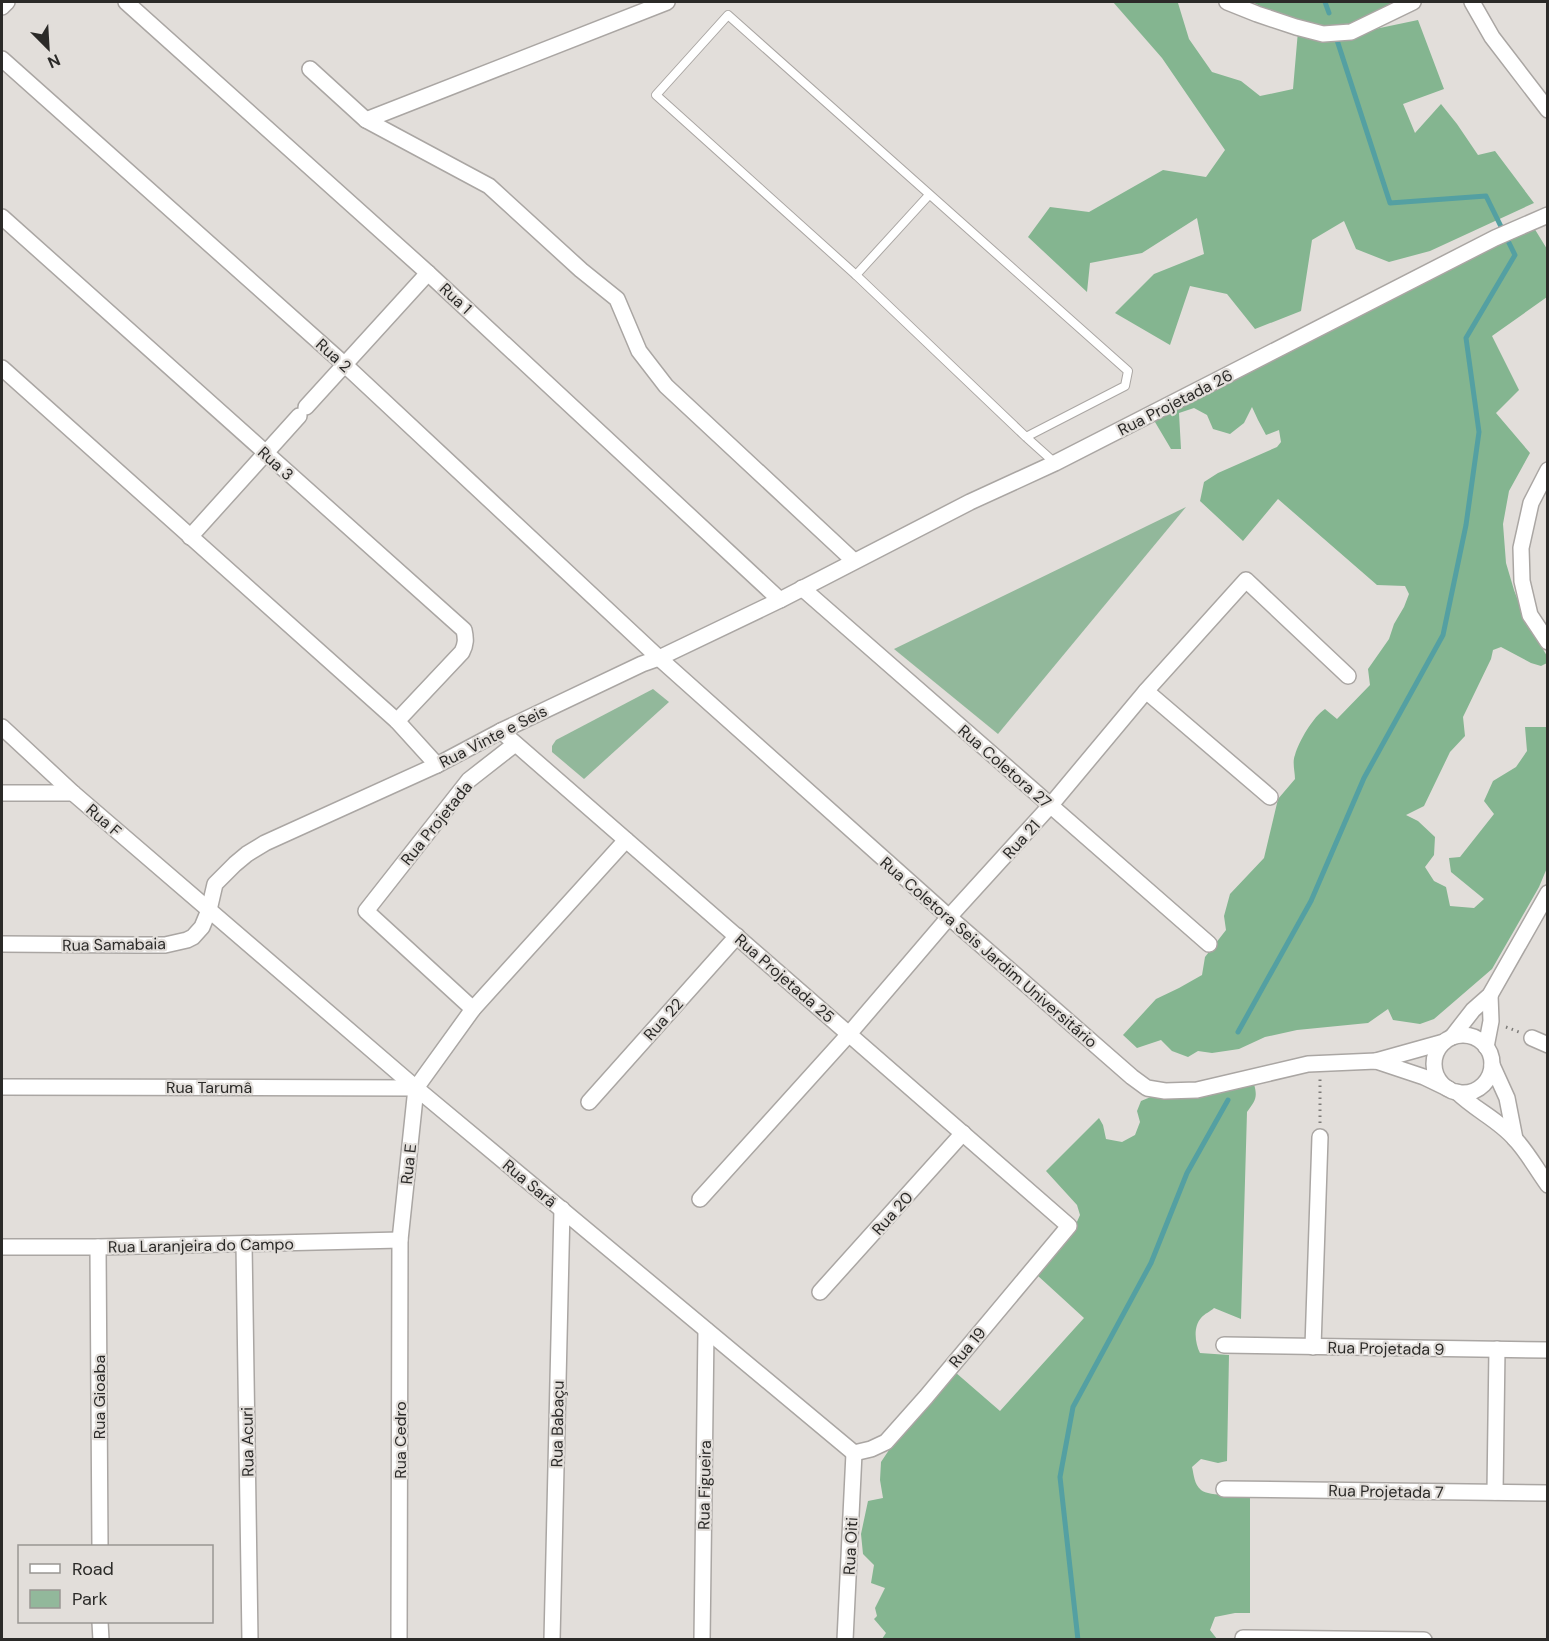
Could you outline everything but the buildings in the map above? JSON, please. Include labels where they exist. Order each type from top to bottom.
[{"type":"street","points":[[2,7],[7,2]]},
{"type":"street","name":"Rua 1","points":[[126,2],[428,273],[780,600]]},
{"type":"street","points":[[366,120],[667,2]]},
{"type":"street","points":[[1227,2],[1276,21],[1323,34],[1351,32],[1413,2]]},
{"type":"street","points":[[1472,2],[1492,37],[1548,110]]},
{"type":"street","name":"Rua 2","points":[[2,59],[344,364],[658,658]]},
{"type":"street","points":[[310,69],[366,120],[489,186],[581,270],[617,299],[639,351],[666,386],[854,561]]},
{"type":"street","name":"Rua Projetada 26","points":[[802,588],[970,502],[1055,463],[1495,238],[1548,214]]},
{"type":"street","name":"Rua 3","points":[[2,217],[464,630],[466,637],[462,652],[398,721]]},
{"type":"street","points":[[190,537],[428,273]]},
{"type":"street","points":[[2,368],[398,721],[437,765]]},
{"type":"street","points":[[1548,470],[1531,503],[1521,548],[1522,581],[1530,615],[1548,642]]},
{"type":"street","name":"Rua 21","points":[[700,1199],[849,1034],[1050,806],[1146,691],[1246,580],[1348,676]]},
{"type":"street","name":"Rua Vinte e Seis","points":[[209,910],[215,884],[247,854],[265,843],[437,765],[501,731],[802,588]]},
{"type":"street","name":"Rua Coletora 27","points":[[802,588],[1209,944]]},
{"type":"street","name":"Rua Coletora Seis Jardim Universitário","points":[[658,658],[949,918],[1147,1088],[1165,1091],[1197,1090],[1308,1064],[1376,1061]]},
{"type":"street","points":[[1146,691],[1270,796]]},
{"type":"street","name":"Rua F","points":[[2,728],[73,793],[209,910]]},
{"type":"street","name":"Rua Projetada 25","points":[[501,731],[1070,1226]]},
{"type":"street","name":"Rua Projetada","points":[[473,1009],[366,911],[469,780],[515,744]]},
{"type":"street","points":[[2,793],[73,793]]},
{"type":"street","points":[[416,1088],[473,1009],[626,840]]},
{"type":"street","points":[[1548,893],[1490,995],[1473,1010],[1438,1049],[1434,1058],[1436,1076],[1441,1083],[1490,1116],[1515,1139],[1548,1185]]},
{"type":"street","name":"Rua Samabaia","points":[[2,944],[138,945],[178,942],[187,940],[199,931],[209,910]]},
{"type":"street","name":"Rua Sarã","points":[[209,910],[416,1088],[854,1453]]},
{"type":"street","name":"Rua 22","points":[[589,1102],[737,936]]},
{"type":"street","points":[[1486,1047],[1491,1021],[1490,995]]},
{"type":"street","points":[[1461,1035],[1479,1040],[1491,1056],[1492,1065],[1490,1075],[1484,1083],[1467,1093],[1453,1091],[1424,1077],[1376,1061],[1461,1035]]},
{"type":"street","points":[[1532,1038],[1548,1045]]},
{"type":"street","points":[[1492,1065],[1507,1098],[1515,1139]]},
{"type":"street","name":"Rua Tarumâ","points":[[2,1087],[416,1088]]},
{"type":"street","name":"Rua E","points":[[400,1240],[416,1088]]},
{"type":"street","name":"Rua 20","points":[[820,1292],[963,1133]]},
{"type":"street","points":[[1313,1347],[1320,1137]]},
{"type":"street","name":"Rua Babaçu","points":[[552,1640],[562,1209]]},
{"type":"street","name":"Rua 19","points":[[854,1453],[886,1442],[1070,1226]]},
{"type":"street","name":"Rua Laranjeira do Campo","points":[[2,1247],[400,1240]]},
{"type":"street","name":"Rua Cedro","points":[[399,1640],[400,1240]]},
{"type":"street","name":"Rua Acuri","points":[[244,1244],[250,1640]]},
{"type":"street","name":"Rua Gioaba","points":[[98,1247],[100,1545]]},
{"type":"street","name":"Rua Figueira","points":[[702,1640],[706,1330]]},
{"type":"street","name":"Rua Projetada 9","points":[[1224,1346],[1548,1350]]},
{"type":"street","points":[[1495,1492],[1497,1349]]},
{"type":"street","name":"Rua Oiti","points":[[845,1640],[854,1453]]},
{"type":"street","name":"Rua Projetada 7","points":[[1224,1489],[1548,1493]]},
{"type":"street","points":[[100,1623],[100,1640]]},
{"type":"street","points":[[1243,1638],[1424,1640]]},
{"type":"lane","points":[[1026,437],[1125,386],[1128,370],[728,15],[656,95],[856,275],[1026,437],[1055,463]]},
{"type":"lane","points":[[856,275],[929,195]]},
{"type":"path","points":[[1491,1021],[1532,1038]]},
{"type":"path","points":[[1320,1063],[1320,1137]]},
{"type":"green space","points":[[1113,2],[1178,3],[1189,39],[1212,72],[1241,81],[1260,96],[1293,89],[1298,31],[1347,34],[1324,25],[1297,24],[1252,2],[1415,2],[1356,33],[1418,20],[1444,89],[1403,104],[1415,133],[1441,104],[1478,155],[1495,151],[1534,203],[1430,251],[1389,262],[1356,249],[1344,221],[1312,240],[1301,311],[1255,329],[1227,294],[1190,286],[1170,345],[1115,313],[1154,274],[1204,254],[1197,218],[1142,253],[1090,263],[1087,292],[1028,237],[1050,207],[1089,212],[1163,170],[1206,177],[1225,150],[1162,58]]},
{"type":"green space","points":[[1531,223],[1547,249],[1547,297],[1492,336],[1519,390],[1496,413],[1530,453],[1509,491],[1503,524],[1506,563],[1525,619],[1547,656],[1547,663],[1541,666],[1531,663],[1501,647],[1493,650],[1491,659],[1463,717],[1465,736],[1450,752],[1424,806],[1406,815],[1418,821],[1435,837],[1434,855],[1425,867],[1434,881],[1446,887],[1450,906],[1474,908],[1484,899],[1451,872],[1449,858],[1460,857],[1494,814],[1484,801],[1493,781],[1516,767],[1527,751],[1525,727],[1547,727],[1547,868],[1539,887],[1492,969],[1434,1019],[1420,1024],[1393,1020],[1388,1009],[1368,1023],[1297,1030],[1265,1037],[1239,1049],[1212,1053],[1198,1051],[1188,1057],[1172,1051],[1161,1040],[1137,1048],[1123,1035],[1156,999],[1202,975],[1205,957],[1226,930],[1224,916],[1230,894],[1264,858],[1278,799],[1295,779],[1294,758],[1303,736],[1311,723],[1325,709],[1337,719],[1370,685],[1368,669],[1389,639],[1409,594],[1405,586],[1377,585],[1278,499],[1243,541],[1200,501],[1204,482],[1218,473],[1277,447],[1281,442],[1279,430],[1266,435],[1252,407],[1244,423],[1230,434],[1213,429],[1207,415],[1194,408],[1179,413],[1181,449],[1171,449],[1155,422],[1156,413]]},
{"type":"green space","points":[[1186,507],[998,734],[894,649]]},
{"type":"green space","points":[[653,689],[669,702],[584,779],[552,752],[552,746],[556,740]]},
{"type":"green space","points":[[1254,1084],[1255,1099],[1247,1112],[1241,1319],[1214,1308],[1201,1318],[1196,1330],[1200,1353],[1229,1355],[1227,1461],[1218,1463],[1201,1459],[1192,1467],[1197,1485],[1205,1492],[1250,1494],[1250,1613],[1215,1617],[1210,1630],[1217,1639],[882,1639],[886,1633],[874,1619],[877,1616],[875,1608],[885,1588],[871,1583],[874,1565],[863,1554],[861,1534],[868,1501],[883,1498],[880,1480],[881,1462],[901,1432],[955,1372],[1000,1411],[1084,1318],[1037,1275],[1076,1224],[1080,1215],[1077,1205],[1046,1171],[1099,1118],[1106,1139],[1122,1142],[1135,1135],[1140,1122],[1137,1111],[1141,1101],[1153,1096]]},
{"type":"waterway","points":[[1325,2],[1329,13]]},
{"type":"waterway","points":[[1238,1032],[1311,901],[1364,778],[1443,635],[1466,525],[1479,432],[1466,338],[1515,255],[1486,196],[1390,203],[1335,34]]},
{"type":"waterway","points":[[1078,1640],[1060,1477],[1073,1407],[1151,1263],[1187,1173],[1228,1100]]}]
